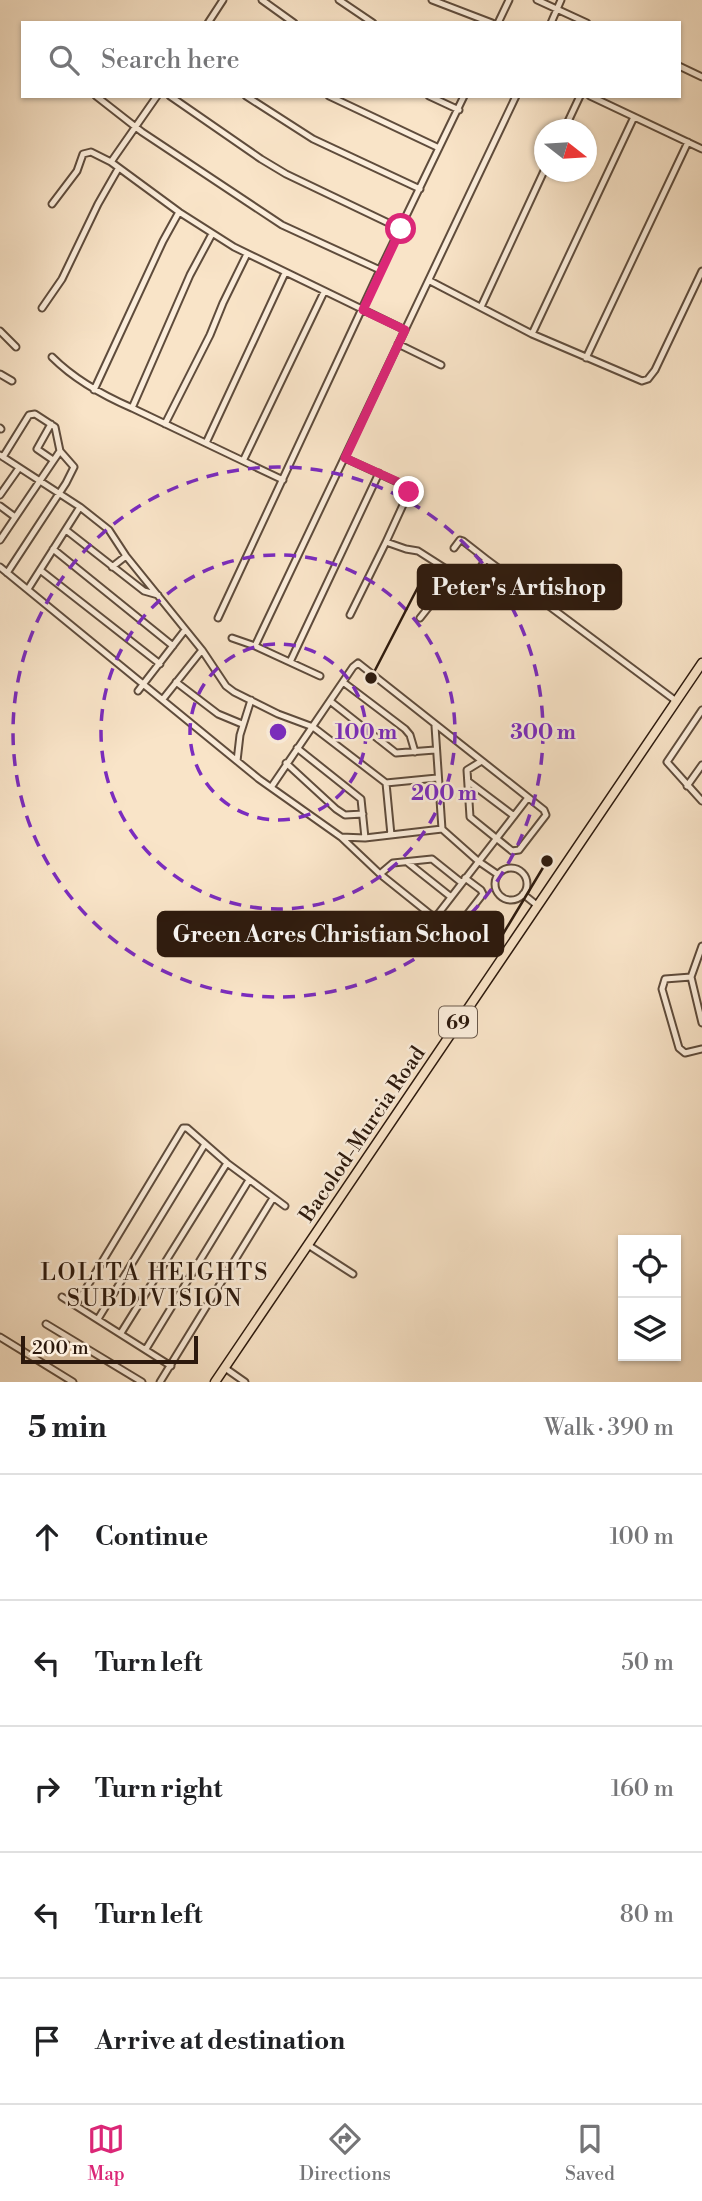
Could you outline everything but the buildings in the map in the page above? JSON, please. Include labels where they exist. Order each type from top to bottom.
[{"type":"main road","name":"Bacolod-Murcia Road","points":[[215,1382],[702,663]]},
{"type":"street","points":[[210,20],[223,0]]},
{"type":"street","points":[[262,0],[291,21]]},
{"type":"street","points":[[339,0],[370,21]]},
{"type":"street","points":[[432,0],[487,21]]},
{"type":"street","points":[[499,21],[509,0]]},
{"type":"street","points":[[537,0],[583,21]]},
{"type":"street","points":[[552,21],[561,0]]},
{"type":"street","points":[[681,67],[702,77]]},
{"type":"street","points":[[99,98],[135,127],[282,225],[380,270]]},
{"type":"street","points":[[111,162],[156,98]]},
{"type":"street","points":[[173,98],[286,174],[401,229]]},
{"type":"street","points":[[249,98],[313,139],[420,189]]},
{"type":"street","points":[[333,98],[439,148]]},
{"type":"street","points":[[433,98],[458,110]]},
{"type":"street","points":[[218,618],[463,98]]},
{"type":"street","points":[[254,646],[515,98]]},
{"type":"street","points":[[569,119],[579,98]]},
{"type":"street","points":[[594,98],[702,149]]},
{"type":"street","points":[[532,334],[634,117]]},
{"type":"street","points":[[586,358],[688,142]]},
{"type":"street","points":[[52,204],[77,171],[86,152],[99,155],[212,234],[285,273],[405,330]]},
{"type":"street","points":[[42,308],[62,279],[118,169]]},
{"type":"street","points":[[481,307],[539,182]]},
{"type":"street","points":[[94,390],[179,212]]},
{"type":"street","points":[[132,408],[185,284],[212,234]]},
{"type":"street","points":[[165,424],[247,254]]},
{"type":"street","points":[[430,281],[532,334],[642,381],[648,379],[655,370],[702,271]]},
{"type":"street","points":[[205,443],[285,273]]},
{"type":"street","points":[[243,461],[324,292]]},
{"type":"street","points":[[0,331],[16,347]]},
{"type":"street","points":[[398,344],[441,365]]},
{"type":"street","points":[[52,357],[72,376],[94,390],[282,480]]},
{"type":"street","points":[[0,374],[12,381]]},
{"type":"street","points":[[7,573],[59,494],[74,469],[60,451],[56,429],[35,414],[29,415],[1,456],[59,494],[80,507],[110,530],[126,556],[202,650],[226,686],[241,697],[313,727],[386,783],[438,778]]},
{"type":"street","points":[[51,424],[37,449],[53,460]]},
{"type":"street","points":[[1,538],[60,451]]},
{"type":"street","points":[[345,458],[407,486],[409,490],[350,615]]},
{"type":"street","points":[[0,495],[19,468]]},
{"type":"street","points":[[290,662],[379,473]]},
{"type":"street","points":[[0,506],[15,517]]},
{"type":"street","points":[[28,589],[80,507]]},
{"type":"street","points":[[66,530],[144,591],[158,595]]},
{"type":"street","points":[[454,548],[460,540],[463,541],[676,701]]},
{"type":"street","points":[[386,542],[423,553],[465,582]]},
{"type":"street","points":[[53,549],[173,646]]},
{"type":"street","points":[[112,567],[126,556]]},
{"type":"street","points":[[420,618],[445,589],[465,582],[479,570],[486,559]]},
{"type":"street","points":[[0,567],[237,761],[341,837],[380,874],[453,931],[483,894],[436,860],[428,858],[393,863],[380,874]]},
{"type":"street","points":[[40,570],[160,664]]},
{"type":"street","points":[[138,691],[186,630]]},
{"type":"street","points":[[232,638],[320,677]]},
{"type":"street","points":[[163,699],[202,650]]},
{"type":"street","points":[[272,786],[355,665],[362,664],[435,726],[546,813],[516,851],[470,817],[467,770],[480,762]]},
{"type":"street","points":[[176,682],[218,715],[242,724]]},
{"type":"street","points":[[343,682],[405,729],[410,735],[415,752]]},
{"type":"street","points":[[237,761],[242,724],[251,700]]},
{"type":"street","points":[[330,701],[396,753],[435,750]]},
{"type":"street","points":[[702,710],[667,762],[702,801]]},
{"type":"street","points":[[435,726],[442,829],[497,874]]},
{"type":"street","points":[[297,748],[361,799],[365,838]]},
{"type":"street","points":[[286,763],[345,815],[363,814]]},
{"type":"street","points":[[687,786],[702,765]]},
{"type":"street","points":[[468,781],[514,816]]},
{"type":"street","points":[[386,783],[391,835]]},
{"type":"street","points":[[435,918],[527,799]]},
{"type":"street","points":[[341,837],[365,838],[442,829]]},
{"type":"street","points":[[407,862],[451,897]]},
{"type":"street","points":[[517,868],[527,880],[523,894],[511,900],[499,895],[494,884],[497,874],[503,869],[517,868]]},
{"type":"street","points":[[523,894],[538,906]]},
{"type":"street","points":[[702,946],[691,977],[702,1023]]},
{"type":"street","points":[[691,977],[665,979],[662,989],[679,1048],[685,1053],[702,1049]]},
{"type":"street","points":[[76,1305],[182,1129],[187,1128],[227,1163],[285,1206]]},
{"type":"street","points":[[98,1319],[205,1144]]},
{"type":"street","points":[[121,1333],[227,1163]]},
{"type":"street","points":[[146,1349],[249,1180]]},
{"type":"street","points":[[160,1382],[273,1198]]},
{"type":"street","points":[[308,1245],[353,1274]]},
{"type":"street","points":[[62,1297],[171,1366]]},
{"type":"street","points":[[46,1324],[142,1382]]},
{"type":"street","points":[[0,1337],[73,1382]]},
{"type":"street","points":[[225,1368],[245,1382]]},
{"type":"place","name":"Peter's Artishop","points":[[371,678]]},
{"type":"place","name":"Green Acres Christian School","points":[[547,861]]},
{"type":"district","name":"LOLITA HEIGHTS SUBDIVISION","points":[[155,1285]]},
{"type":"route","points":[[401,229],[363,310],[405,330],[345,458],[407,486],[409,492]]}]
